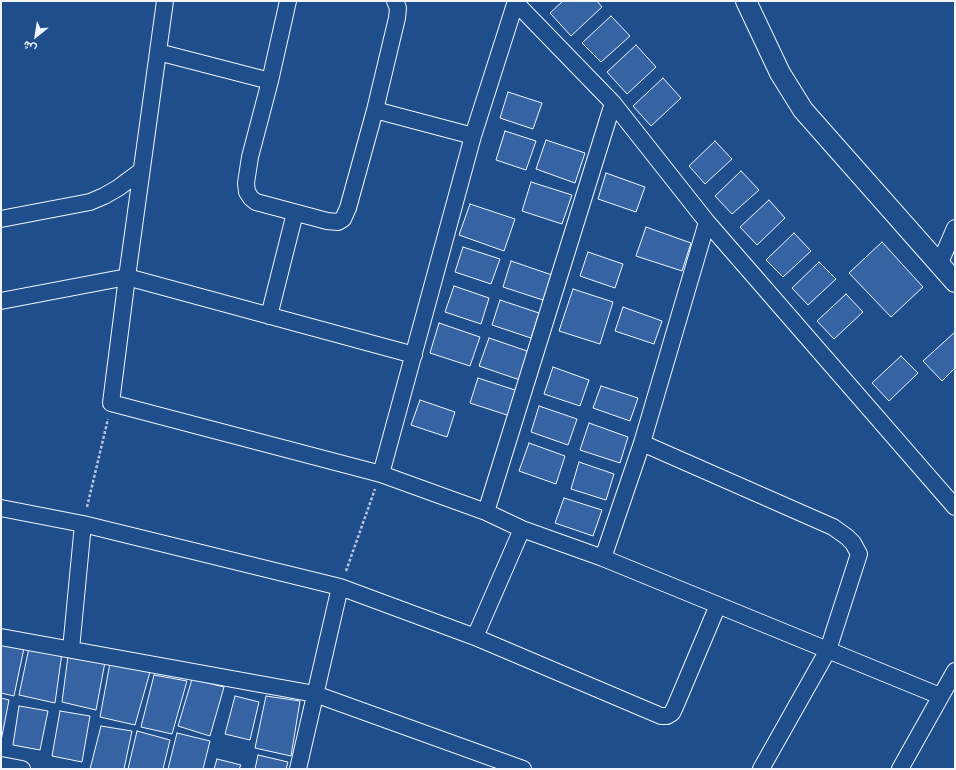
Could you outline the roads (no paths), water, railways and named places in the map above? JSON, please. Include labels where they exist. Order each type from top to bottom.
[{"type":"street","points":[[165,1],[111,403],[380,474],[486,512],[522,529],[603,558],[940,696]]},
{"type":"street","points":[[288,1],[270,81],[250,157],[246,183],[247,192],[256,202],[327,221],[338,222],[343,219],[348,208],[375,110],[397,18],[398,8],[395,1]]},
{"type":"street","points":[[746,1],[780,73],[804,110],[955,282]]},
{"type":"street","points":[[380,474],[473,136],[516,2],[613,103],[707,222],[955,507]]},
{"type":"street","points":[[158,52],[270,81]]},
{"type":"street","points":[[486,512],[613,103]]},
{"type":"street","points":[[375,110],[473,136]]},
{"type":"street","points":[[1,219],[90,202],[118,188],[141,171]]},
{"type":"street","points":[[269,316],[295,212]]},
{"type":"street","points":[[603,558],[642,443],[707,222]]},
{"type":"street","points":[[940,265],[955,228]]},
{"type":"street","points":[[1,301],[127,277],[414,354]]},
{"type":"street","points":[[642,443],[833,527],[847,537],[859,554],[828,650],[760,769]]},
{"type":"street","points":[[1,508],[84,524],[340,587],[475,637],[661,716],[667,716],[672,713],[718,606]]},
{"type":"street","points":[[70,649],[84,524]]},
{"type":"street","points":[[475,637],[522,529]]},
{"type":"street","points":[[298,769],[340,587]]},
{"type":"street","points":[[1,637],[315,694],[523,769]]},
{"type":"street","points":[[900,769],[955,671]]},
{"type":"street","points":[[1,765],[22,769]]}]
